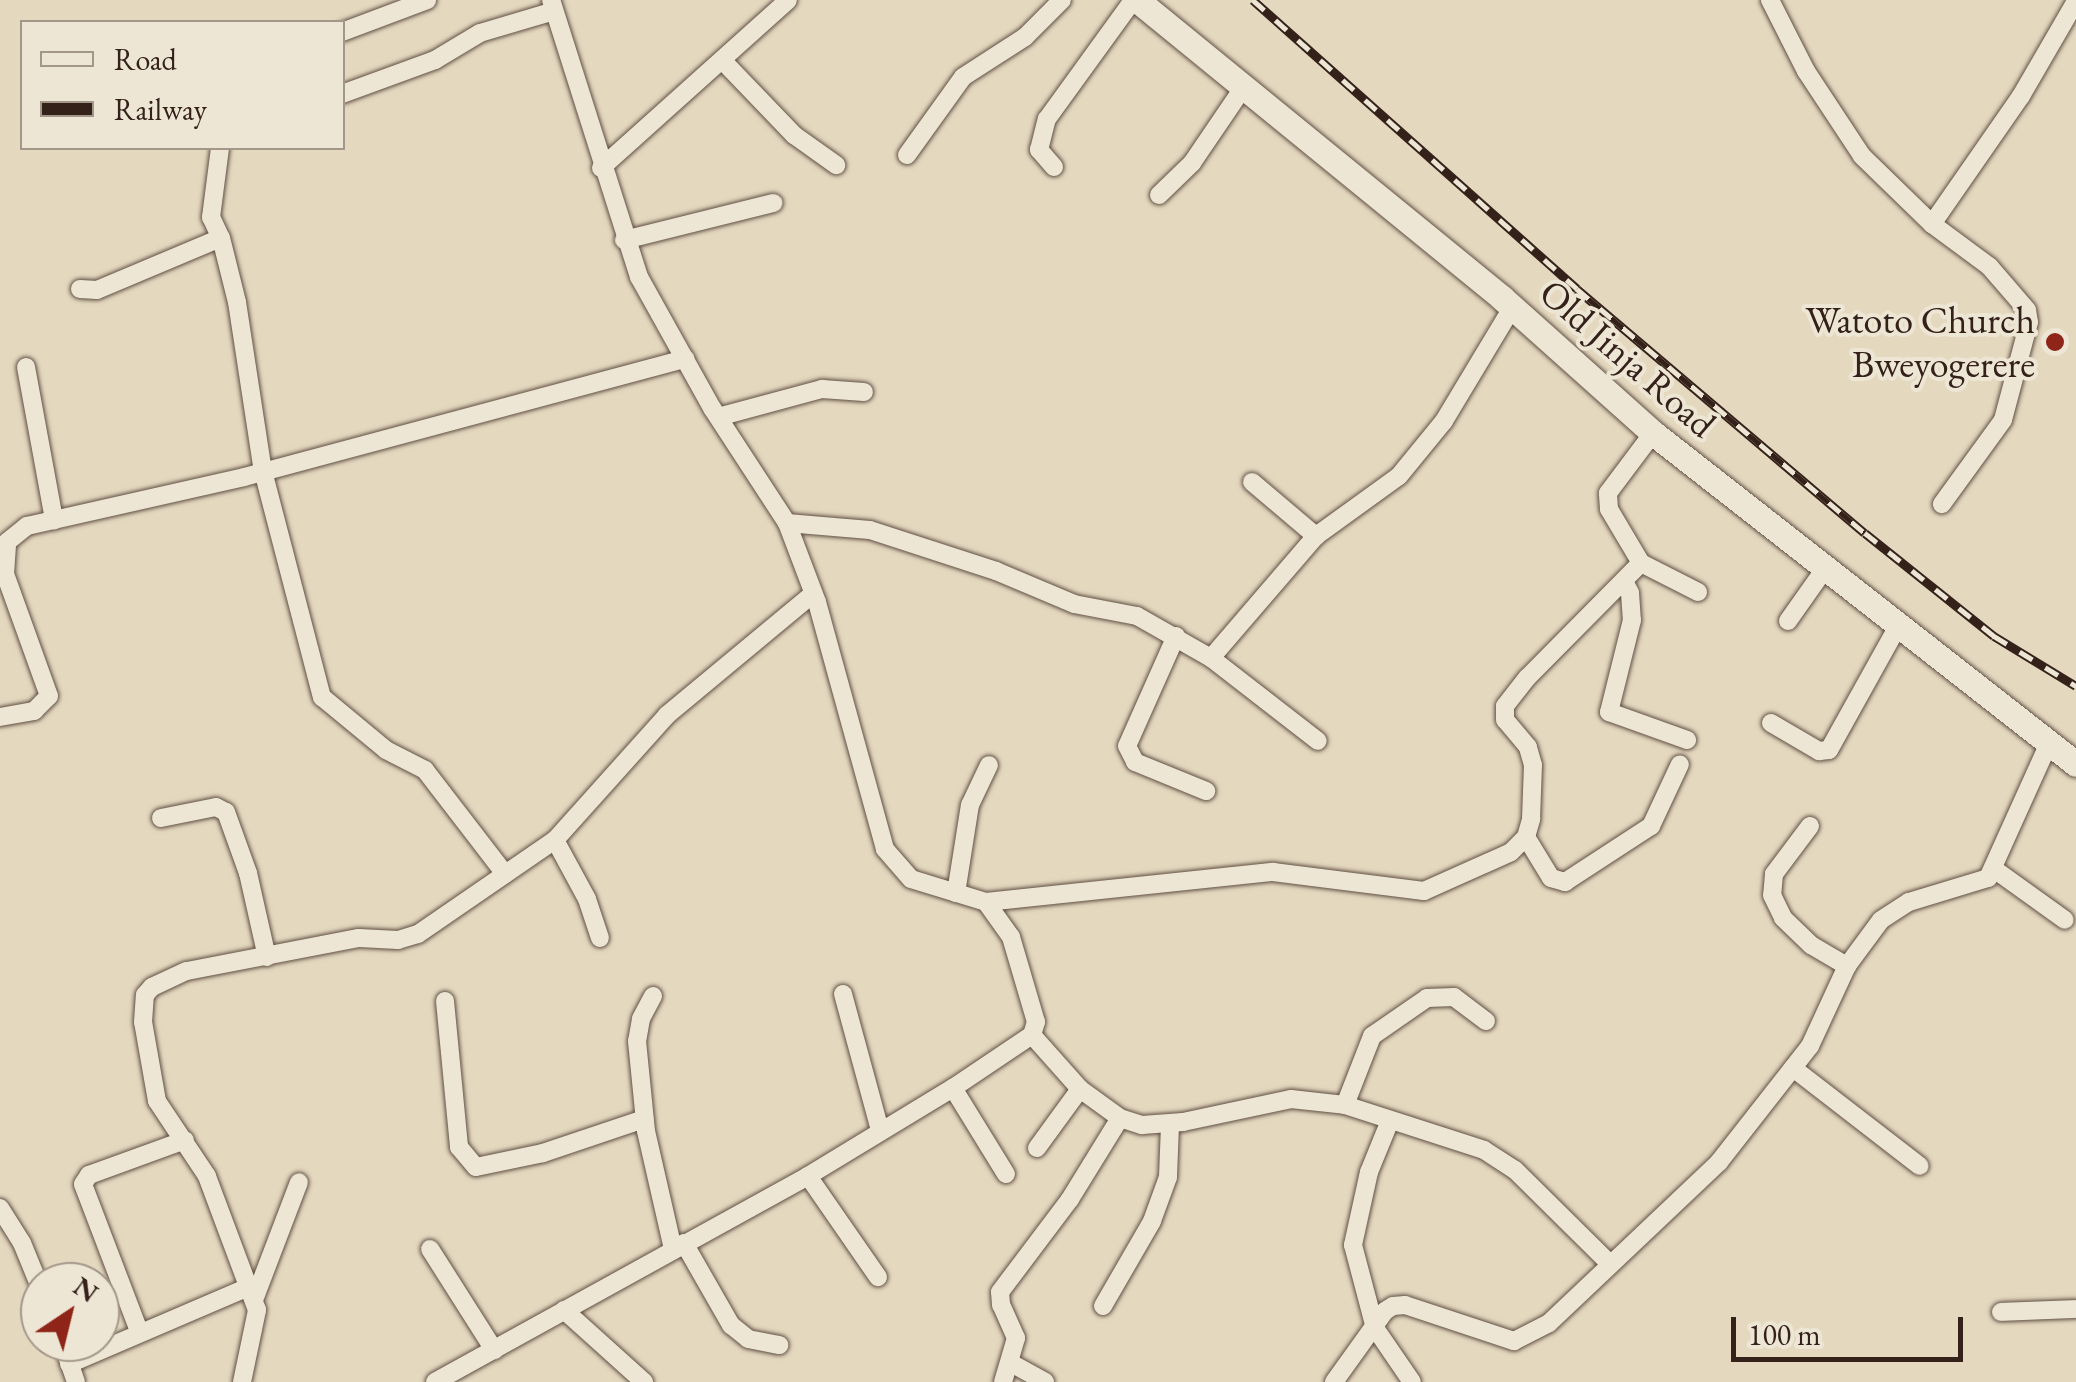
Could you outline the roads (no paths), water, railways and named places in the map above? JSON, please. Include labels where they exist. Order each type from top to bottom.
[{"type":"main road","name":"Old Jinja Road","points":[[1135,0],[1512,308],[1652,433],[2076,764]]},
{"type":"street","points":[[345,31],[426,0]]},
{"type":"street","points":[[601,168],[788,0]]},
{"type":"street","points":[[907,155],[964,77],[1025,36],[1062,0]]},
{"type":"street","points":[[1054,167],[1039,150],[1047,119],[1135,0]]},
{"type":"street","points":[[1770,0],[1806,71],[1852,142],[1932,224],[1989,266],[2023,301],[2029,322],[2003,420],[1989,446],[1942,504]]},
{"type":"street","points":[[1932,224],[2021,96],[2076,1]]},
{"type":"street","points":[[345,93],[436,60],[480,33],[553,6],[601,168],[639,277],[718,417],[787,524],[814,594],[885,849],[912,879],[986,902],[1261,873],[1424,891],[1510,852],[1526,837],[1532,819],[1532,755],[1505,720],[1505,706],[1526,678],[1641,563]]},
{"type":"street","points":[[723,61],[794,136],[836,165]]},
{"type":"street","points":[[1159,195],[1192,162],[1243,88]]},
{"type":"street","points":[[220,150],[211,217],[221,238],[237,302],[263,471],[322,696],[386,750],[425,770],[504,874]]},
{"type":"street","points":[[624,240],[774,202]]},
{"type":"street","points":[[80,289],[97,290],[221,238]]},
{"type":"street","points":[[1211,658],[1316,536],[1399,476],[1444,421],[1512,308]]},
{"type":"street","points":[[0,717],[34,711],[48,696],[3,574],[4,549],[12,536],[27,526],[263,471],[685,359]]},
{"type":"street","points":[[26,367],[54,520]]},
{"type":"street","points":[[718,417],[822,389],[864,392]]},
{"type":"street","points":[[1652,433],[1608,493],[1610,509],[1641,563],[1698,592]]},
{"type":"street","points":[[1252,482],[1316,536]]},
{"type":"street","points":[[787,524],[870,530],[996,572],[1074,604],[1123,612],[1176,636],[1211,658],[1318,740]]},
{"type":"street","points":[[1788,621],[1824,570]]},
{"type":"street","points":[[1625,583],[1630,593],[1632,620],[1609,712],[1687,740]]},
{"type":"street","points":[[242,1382],[257,1318],[251,1294],[206,1176],[162,1111],[154,1090],[143,1022],[145,995],[152,986],[187,972],[359,938],[410,938],[556,840],[667,715],[814,594]]},
{"type":"street","points":[[1770,723],[1819,751],[1829,750],[1897,628]]},
{"type":"street","points":[[1176,636],[1127,746],[1135,762],[1206,792]]},
{"type":"street","points":[[1334,1382],[1384,1311],[1405,1305],[1500,1339],[1527,1337],[1548,1322],[1608,1262],[1692,1190],[1793,1068],[1828,1014],[1848,966],[1867,936],[1894,910],[1988,878],[2049,743]]},
{"type":"street","points":[[1526,837],[1551,878],[1565,882],[1651,826],[1680,764]]},
{"type":"street","points":[[956,893],[970,804],[989,766]]},
{"type":"street","points":[[160,818],[216,807],[226,812],[248,874],[267,957]]},
{"type":"street","points":[[1810,826],[1774,874],[1772,896],[1783,918],[1811,946],[1848,966]]},
{"type":"street","points":[[556,840],[587,899],[600,938]]},
{"type":"street","points":[[1994,869],[2066,920]]},
{"type":"street","points":[[434,1382],[808,1176],[1032,1035],[1036,1022],[1023,968],[1011,937],[986,902]]},
{"type":"street","points":[[843,994],[880,1130]]},
{"type":"street","points":[[653,996],[637,1032],[644,1120],[679,1246],[731,1324],[748,1339],[780,1345]]},
{"type":"street","points":[[1345,1105],[1372,1036],[1426,998],[1454,997],[1486,1022]]},
{"type":"street","points":[[445,1001],[459,1147],[476,1166],[484,1168],[543,1153],[644,1120]]},
{"type":"street","points":[[1032,1035],[1080,1089],[1120,1118],[1142,1124],[1170,1124],[1267,1100],[1345,1105],[1501,1159],[1608,1262]]},
{"type":"street","points":[[1793,1068],[1920,1166]]},
{"type":"street","points":[[953,1088],[1006,1174]]},
{"type":"street","points":[[1037,1148],[1080,1089]]},
{"type":"street","points":[[1003,1382],[1016,1338],[1001,1305],[1000,1292],[1070,1200],[1120,1118]]},
{"type":"street","points":[[1389,1123],[1369,1172],[1353,1245],[1375,1328],[1412,1382]]},
{"type":"street","points":[[1103,1306],[1152,1221],[1168,1176],[1170,1124]]},
{"type":"street","points":[[139,1331],[83,1184],[90,1175],[184,1140]]},
{"type":"street","points":[[808,1176],[878,1277]]},
{"type":"street","points":[[73,1373],[139,1331],[251,1294],[299,1182]]},
{"type":"street","points":[[0,1208],[30,1262]]},
{"type":"street","points":[[430,1249],[494,1350]]},
{"type":"street","points":[[564,1310],[644,1382]]},
{"type":"street","points":[[2001,1312],[2076,1310]]},
{"type":"street","points":[[1011,1362],[1044,1382]]},
{"type":"railway","points":[[1253,0],[1577,289],[1865,533],[1994,636],[2076,686]]},
{"type":"place","name":"Watoto Church Bweyogerere","points":[[2055,342]]}]
